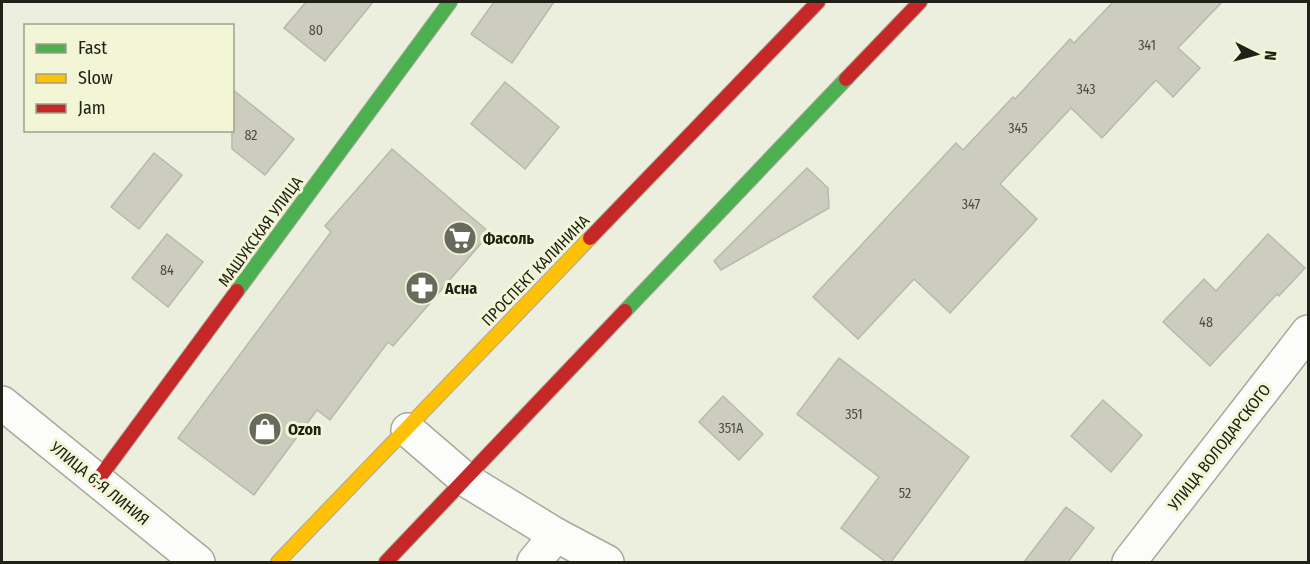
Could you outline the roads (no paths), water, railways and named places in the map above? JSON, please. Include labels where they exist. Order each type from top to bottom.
[{"type":"main road","name":"МАШУКСКАЯ УЛИЦА","points":[[97,481],[450,2]]},
{"type":"main road","name":"ПРОСПЕКТ КАЛИНИНА","points":[[278,562],[408,430],[491,340],[818,2]]},
{"type":"main road","points":[[386,562],[920,2]]},
{"type":"street","name":"УЛИЦА ВОЛОДАРСКОГО","points":[[1129,562],[1308,332]]},
{"type":"street","name":"УЛИЦА 6-Я ЛИНИЯ","points":[[2,403],[198,562]]},
{"type":"street","points":[[408,430],[466,480],[556,535],[606,562]]},
{"type":"street","points":[[534,562],[556,535]]},
{"type":"place","name":"Фасоль","points":[[460,238]]},
{"type":"place","name":"Асна","points":[[422,288]]},
{"type":"place","name":"Ozon","points":[[265,429]]}]
